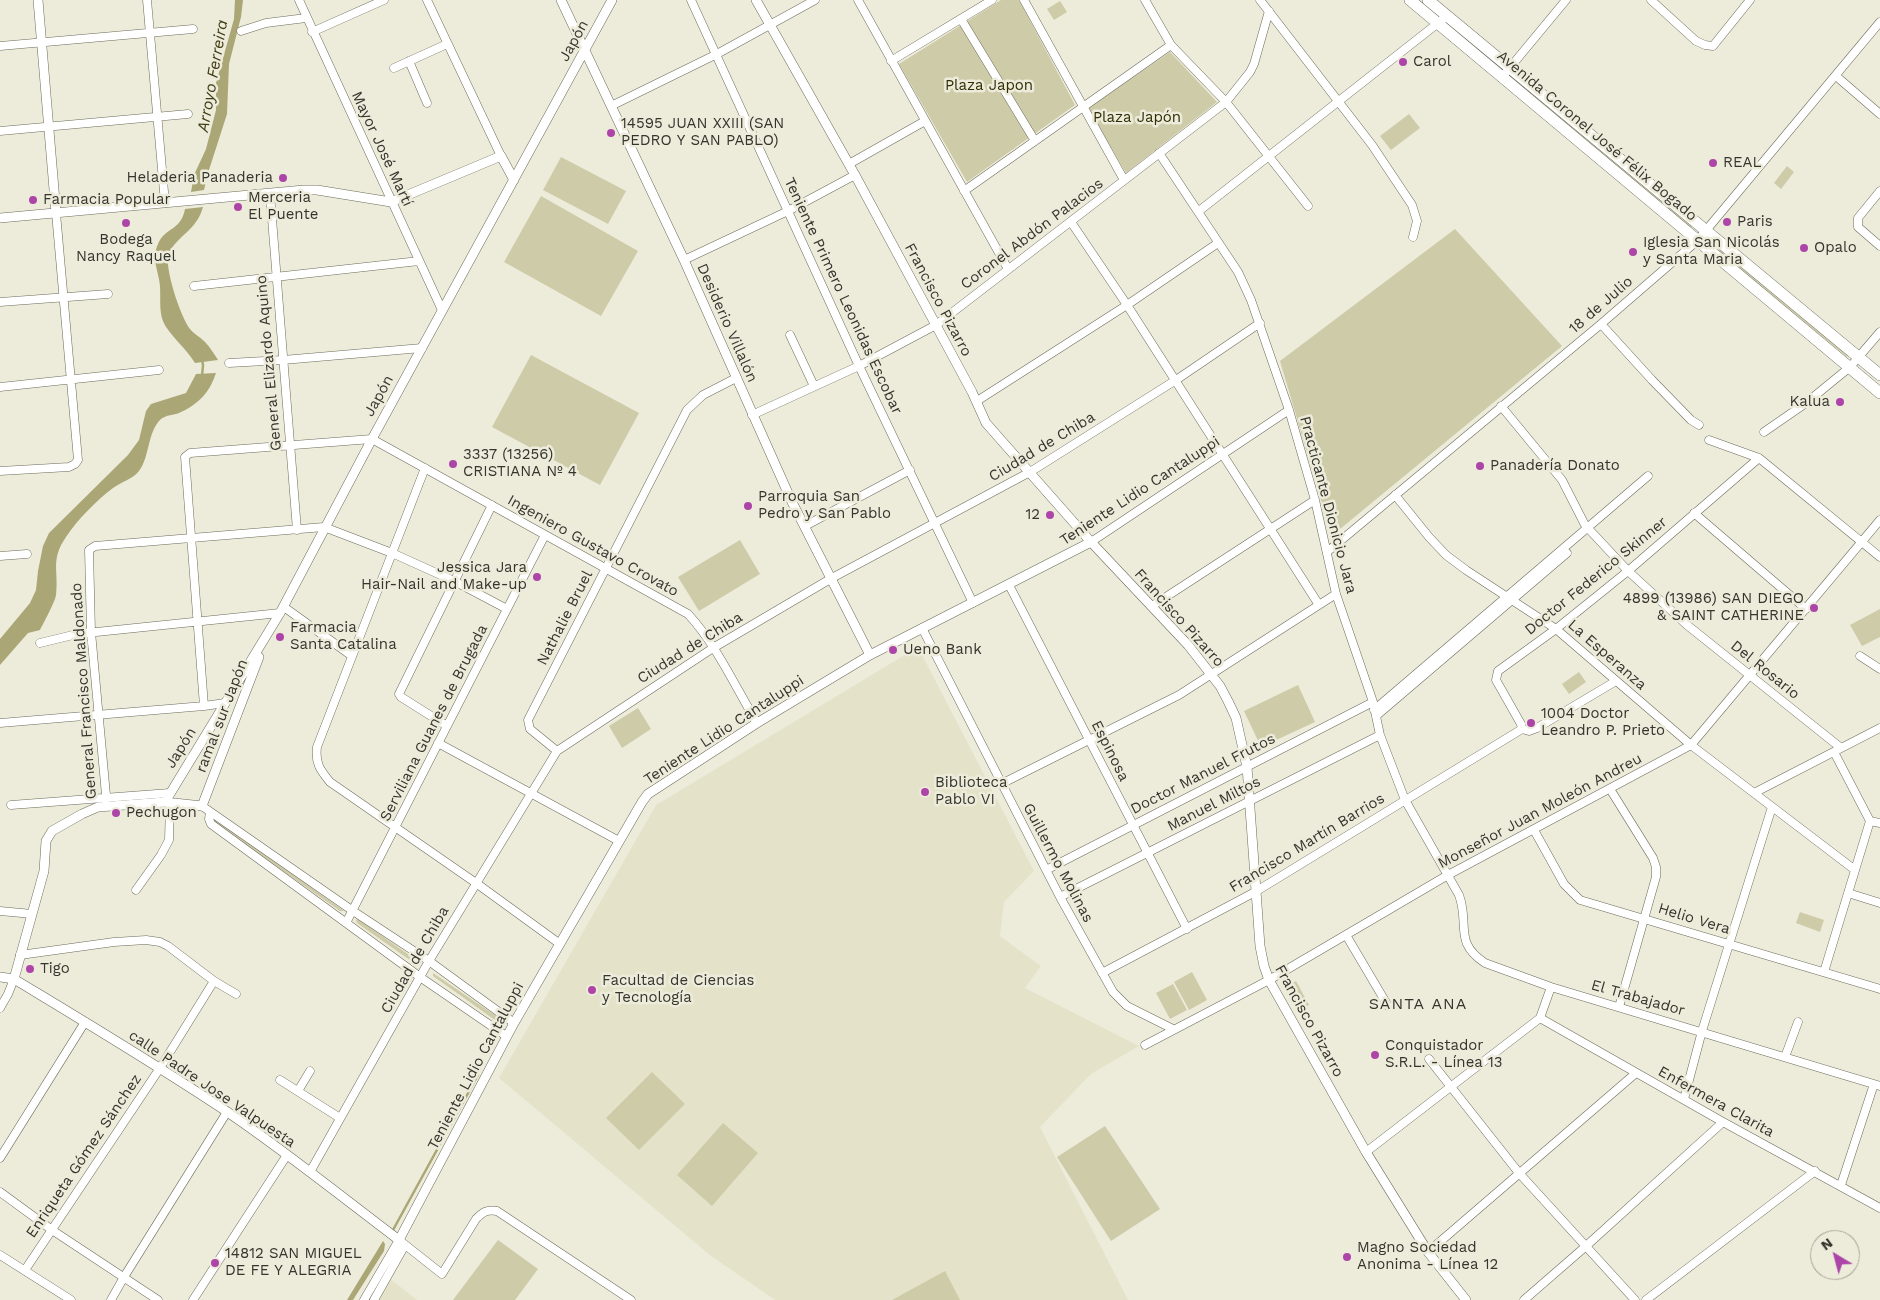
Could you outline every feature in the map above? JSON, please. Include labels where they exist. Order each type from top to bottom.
[{"type":"main road","name":"Avenida Coronel José Félix Bogado","points":[[1410,0],[1443,20],[1506,72],[1581,135],[1698,240],[1880,393]]},
{"type":"main road","name":"Avenida Coronel José Félix Bogado","points":[[1428,0],[1443,20]]},
{"type":"main road","name":"Avenida Coronel José Félix Bogado","points":[[1581,135],[1706,230],[1880,376]]},
{"type":"street","points":[[0,471],[69,467],[77,462],[79,457],[38,0]]},
{"type":"street","points":[[147,0],[164,203]]},
{"type":"street","name":"Mayor José Martí","points":[[298,0],[442,310]]},
{"type":"street","points":[[312,32],[384,0]]},
{"type":"street","points":[[427,0],[514,180]]},
{"type":"street","name":"Desiderio Villalón","points":[[561,0],[684,260],[752,415],[870,655]]},
{"type":"street","name":"Japón","points":[[136,890],[161,856],[169,840],[168,802],[170,793],[282,610],[324,527],[612,0]]},
{"type":"street","name":"Teniente Primero Leonidas Escobar","points":[[691,0],[859,366],[973,603]]},
{"type":"street","name":"Francisco Pizarro","points":[[756,0],[855,175],[977,401],[986,423],[1091,542],[1188,645],[1224,693],[1236,718],[1247,767],[1260,946],[1269,980],[1366,1152],[1428,1252],[1466,1300]]},
{"type":"street","points":[[611,106],[717,54],[815,0]]},
{"type":"street","points":[[858,0],[1008,269]]},
{"type":"street","points":[[891,61],[992,0]]},
{"type":"street","points":[[1024,0],[1124,180]]},
{"type":"street","points":[[1145,0],[1171,45],[1226,102],[1308,206]]},
{"type":"street","points":[[1260,0],[1372,145],[1412,205],[1417,221],[1413,237]]},
{"type":"street","points":[[1506,72],[1566,0]]},
{"type":"street","points":[[1651,0],[1696,41],[1714,46],[1750,0]]},
{"type":"street","name":"Coronel Abdón Palacios","points":[[752,415],[859,366],[936,324],[1226,102],[1250,72],[1254,64],[1269,11]]},
{"type":"street","points":[[241,31],[266,23],[306,18]]},
{"type":"street","points":[[961,19],[1036,141]]},
{"type":"street","points":[[1199,211],[1443,20]]},
{"type":"street","name":"18 de Julio","points":[[1326,552],[1601,324],[1698,240],[1880,22]]},
{"type":"street","points":[[0,46],[192,29]]},
{"type":"street","points":[[394,68],[447,44]]},
{"type":"street","points":[[964,191],[1171,45]]},
{"type":"street","points":[[409,61],[427,103]]},
{"type":"street","points":[[1836,76],[1880,114]]},
{"type":"street","points":[[0,131],[188,114]]},
{"type":"street","points":[[849,164],[925,120]]},
{"type":"street","name":"Practicante Dionicio Jara","points":[[1159,153],[1238,272],[1251,300],[1289,410],[1315,500],[1336,594],[1374,709],[1380,736],[1405,800],[1448,875]]},
{"type":"street","points":[[0,218],[317,190],[391,202],[501,156]]},
{"type":"street","points":[[684,260],[788,211],[855,175]]},
{"type":"street","points":[[1880,191],[1858,218],[1858,227],[1880,246]]},
{"type":"street","name":"General Elizardo Aquino","points":[[270,194],[296,530]]},
{"type":"street","points":[[1071,222],[1176,380],[1319,605]]},
{"type":"street","points":[[977,401],[1127,305],[1218,243]]},
{"type":"street","points":[[194,286],[419,261]]},
{"type":"street","points":[[0,302],[108,294]]},
{"type":"street","name":"Ciudad de Chiba","points":[[310,1172],[429,961],[557,751],[713,648],[832,578],[935,525],[1030,472],[1176,380],[1260,323]]},
{"type":"street","points":[[1601,324],[1691,420],[1699,424]]},
{"type":"street","points":[[1764,432],[1806,403],[1850,367],[1880,332]]},
{"type":"street","points":[[790,335],[814,386]]},
{"type":"street","points":[[229,363],[422,348]]},
{"type":"street","points":[[0,387],[159,370]]},
{"type":"street","name":"Nathalie Bruel","points":[[557,751],[530,729],[528,720],[687,410],[703,395],[736,378]]},
{"type":"street","name":"Del Rosario","points":[[1502,406],[1562,480],[1590,530],[1628,571],[1687,624],[1838,750],[1870,821]]},
{"type":"street","name":"Teniente Lidio Cantaluppi","points":[[364,1300],[402,1243],[506,1036],[648,794],[757,723],[870,655],[1091,542],[1289,410]]},
{"type":"street","points":[[204,706],[185,457],[190,453],[372,439]]},
{"type":"street","name":"Ingeniero Gustavo Crovato","points":[[372,439],[688,614],[713,648],[757,723]]},
{"type":"street","points":[[1710,440],[1760,458],[1880,557]]},
{"type":"street","name":"Doctor Federico Skinner","points":[[1522,729],[1522,724],[1496,680],[1498,671],[1556,629],[1628,571],[1760,458]]},
{"type":"street","points":[[425,468],[317,747],[315,758],[320,770],[330,782],[476,883],[560,944]]},
{"type":"street","points":[[805,526],[910,470]]},
{"type":"street","name":"Doctor Manuel Frutos","points":[[1046,870],[1247,767],[1374,709],[1590,530],[1648,476]]},
{"type":"street","name":"La Esperanza","points":[[1395,495],[1446,555],[1508,599],[1556,629],[1691,745],[1855,870]]},
{"type":"street","points":[[1152,606],[1315,500]]},
{"type":"street","points":[[447,726],[399,694],[492,506]]},
{"type":"street","points":[[1694,513],[1806,609]]},
{"type":"street","name":"Monseñor Juan Moleón Andreu","points":[[1145,1044],[1269,980],[1448,875],[1691,745],[1880,520]]},
{"type":"street","points":[[190,539],[324,527],[392,553],[454,581],[507,609]]},
{"type":"street","name":"Serviliana Guanes de Brugada","points":[[346,923],[545,535]]},
{"type":"street","name":"General Francisco Maldonado","points":[[0,1008],[14,978],[44,871],[48,835],[58,827],[104,803],[99,715],[91,632],[90,550],[95,546],[190,539]]},
{"type":"street","points":[[0,556],[27,554]]},
{"type":"street","name":"Espinosa","points":[[1009,585],[1186,929]]},
{"type":"street","points":[[1001,784],[1179,695],[1336,594]]},
{"type":"street","points":[[40,643],[91,632],[197,622],[282,610],[352,656]]},
{"type":"street","name":"Guillermo Molinas","points":[[922,628],[1001,784],[1102,973],[1121,1002],[1173,1029]]},
{"type":"street","name":"ramal sur Japón","points":[[202,806],[267,635]]},
{"type":"street","points":[[1860,656],[1880,670]]},
{"type":"street","name":"Francisco Martín Barrios","points":[[1102,973],[1255,892],[1522,729],[1537,728],[1616,681]]},
{"type":"street","points":[[0,723],[225,703]]},
{"type":"street","points":[[1754,793],[1880,728]]},
{"type":"street","name":"Manuel Miltos","points":[[1060,897],[1380,736]]},
{"type":"street","points":[[438,742],[619,841]]},
{"type":"street","points":[[1610,789],[1653,858],[1656,867],[1656,877],[1619,1007]]},
{"type":"street","points":[[104,803],[170,793]]},
{"type":"street","points":[[11,805],[168,802],[202,806],[353,911],[429,961],[514,1022]]},
{"type":"street","points":[[1684,1099],[1702,1031],[1772,807]]},
{"type":"street","points":[[210,812],[209,819],[211,824],[420,977],[506,1036]]},
{"type":"street","points":[[1824,972],[1870,821],[1880,823]]},
{"type":"street","name":"Helio Vera","points":[[1534,830],[1564,884],[1580,900],[1880,989]]},
{"type":"street","name":"El Trabajador","points":[[1448,875],[1463,905],[1464,937],[1468,948],[1476,957],[1485,962],[1551,987],[1877,1085]]},
{"type":"street","points":[[1848,893],[1880,903]]},
{"type":"street","points":[[0,910],[32,914]]},
{"type":"street","points":[[1346,935],[1388,1006]]},
{"type":"street","points":[[20,955],[114,942],[146,940],[160,942],[214,981],[236,994]]},
{"type":"street","name":"calle Padre Jose Valpuesta","points":[[0,977],[14,978],[160,1068],[227,1112],[310,1172],[402,1243]]},
{"type":"street","name":"Enriqueta Gómez Sánchez","points":[[25,1270],[160,1068],[214,981]]},
{"type":"street","points":[[1366,1152],[1540,1018],[1551,987]]},
{"type":"street","name":"Enfermera Clarita","points":[[1540,1018],[1723,1122],[1880,1208]]},
{"type":"street","points":[[0,1158],[85,1022]]},
{"type":"street","points":[[1785,1056],[1798,1022]]},
{"type":"street","points":[[1429,1059],[1519,1173],[1635,1300]]},
{"type":"street","points":[[298,1091],[310,1071]]},
{"type":"street","points":[[1428,1252],[1636,1073]]},
{"type":"street","points":[[280,1080],[340,1118]]},
{"type":"street","points":[[1841,1186],[1877,1085]]},
{"type":"street","points":[[112,1300],[124,1277],[227,1112]]},
{"type":"street","points":[[1524,1300],[1723,1122]]},
{"type":"street","points":[[193,1300],[287,1155]]},
{"type":"street","points":[[1646,1300],[1815,1171]]},
{"type":"street","points":[[0,1192],[52,1230],[158,1300]]},
{"type":"street","points":[[374,1300],[402,1243],[442,1274],[476,1219],[488,1210],[497,1211],[631,1300]]},
{"type":"street","points":[[0,1255],[71,1300]]},
{"type":"shaded area","points":[[235,0],[243,0],[241,17],[229,64],[227,114],[204,190],[191,192],[194,175],[206,149],[216,110],[216,83],[234,19]]},
{"type":"shaded area","points":[[203,207],[192,227],[177,241],[169,253],[168,259],[168,268],[174,291],[186,323],[207,344],[218,360],[195,363],[163,322],[155,255],[161,239],[177,225],[185,209]]},
{"type":"shaded area","points":[[216,373],[207,392],[197,402],[179,413],[161,419],[156,424],[143,465],[139,471],[100,499],[71,530],[58,552],[56,595],[40,630],[28,633],[0,665],[0,639],[30,603],[36,590],[43,546],[49,533],[128,455],[139,440],[146,411],[151,404],[186,393],[196,374]]},
{"type":"shaded area","points":[[918,647],[1034,871],[1004,902],[1000,936],[1041,966],[1025,988],[1139,1046],[1091,1074],[1040,1127],[1128,1300],[775,1300],[711,1256],[499,1078],[656,805]]},
{"type":"shaded area","points":[[383,1241],[385,1244],[384,1251],[353,1300],[347,1300]]},
{"type":"shaded area","points":[[389,1278],[417,1300],[377,1300]]},
{"type":"green space","name":"Plaza Japon","points":[[1001,0],[1019,0],[1075,105],[967,182],[899,64]]},
{"type":"green space","points":[[1060,1],[1067,12],[1054,20],[1047,9]]},
{"type":"green space","points":[[1448,25],[1692,225],[1692,227]]},
{"type":"green space","name":"Plaza Japón","points":[[1170,52],[1217,102],[1126,173],[1088,108]]},
{"type":"green space","points":[[1409,114],[1420,128],[1391,150],[1380,136]]},
{"type":"green space","points":[[561,157],[626,191],[608,224],[543,190]]},
{"type":"green space","points":[[1787,166],[1794,172],[1781,189],[1774,183]]},
{"type":"green space","points":[[541,196],[638,251],[601,316],[504,262]]},
{"type":"green space","points":[[1455,229],[1562,346],[1334,534],[1331,534],[1280,361]]},
{"type":"green space","points":[[1711,242],[1847,354],[1847,357],[1709,243]]},
{"type":"green space","points":[[531,355],[639,413],[600,485],[492,427]]},
{"type":"green space","points":[[740,540],[760,574],[699,611],[678,577]]},
{"type":"green space","points":[[1880,609],[1880,637],[1862,646],[1850,625]]},
{"type":"green space","points":[[1579,672],[1586,682],[1569,694],[1562,684]]},
{"type":"green space","points":[[1298,685],[1315,722],[1261,747],[1244,711]]},
{"type":"green space","points":[[638,708],[651,729],[622,748],[609,726]]},
{"type":"green space","points":[[212,818],[344,911],[340,911],[212,821]]},
{"type":"green space","points":[[1800,912],[1824,920],[1820,932],[1796,923]]},
{"type":"green space","points":[[358,919],[419,962],[419,965],[357,923],[356,920]]},
{"type":"green space","points":[[1192,972],[1207,1000],[1189,1010],[1174,982]]},
{"type":"green space","points":[[433,973],[502,1020],[502,1023],[499,1023],[433,976]]},
{"type":"green space","points":[[1296,981],[1309,1005],[1300,1010],[1286,987]]},
{"type":"green space","points":[[1173,984],[1187,1010],[1170,1019],[1156,993]]},
{"type":"green space","points":[[652,1072],[685,1104],[639,1150],[606,1118]]},
{"type":"green space","points":[[723,1123],[758,1153],[712,1206],[677,1175]]},
{"type":"green space","points":[[1105,1126],[1160,1209],[1111,1241],[1057,1157]]},
{"type":"green space","points":[[498,1240],[538,1269],[515,1300],[453,1300]]},
{"type":"green space","points":[[945,1271],[960,1300],[892,1300]]},
{"type":"waterway","name":"Arroyo Ferreira","points":[[202,360],[202,377]]},
{"type":"waterway","points":[[393,1230],[478,1075]]},
{"type":"place","name":"Carol","points":[[1403,62]]},
{"type":"place","name":"14595 JUAN XXIII (SAN PEDRO Y SAN PABLO)","points":[[611,133]]},
{"type":"place","name":"REAL","points":[[1713,163]]},
{"type":"place","name":"Heladeria Panaderia","points":[[283,178]]},
{"type":"place","name":"Farmacia Popular","points":[[33,200]]},
{"type":"place","name":"Merceria El Puente","points":[[238,207]]},
{"type":"place","name":"Paris","points":[[1727,222]]},
{"type":"place","name":"Bodega Nancy Raquel","points":[[126,223]]},
{"type":"place","name":"Opalo","points":[[1804,248]]},
{"type":"place","name":"Iglesia San Nicolás y Santa Maria","points":[[1633,252]]},
{"type":"place","name":"Kalua","points":[[1840,402]]},
{"type":"place","name":"3337 (13256) CRISTIANA Nº 4","points":[[453,464]]},
{"type":"place","name":"Panadería Donato","points":[[1480,466]]},
{"type":"place","name":"Parroquia San Pedro y San Pablo","points":[[748,506]]},
{"type":"place","name":"12","points":[[1050,515]]},
{"type":"place","name":"Jessica Jara Hair-Nail and Make-up","points":[[537,577]]},
{"type":"place","name":"4899 (13986) SAN DIEGO & SAINT CATHERINE","points":[[1814,608]]},
{"type":"place","name":"Farmacia Santa Catalina","points":[[280,637]]},
{"type":"place","name":"Ueno Bank","points":[[893,650]]},
{"type":"place","name":"1004 Doctor Leandro P. Prieto","points":[[1531,723]]},
{"type":"place","name":"Biblioteca Pablo VI","points":[[925,792]]},
{"type":"place","name":"Pechugon","points":[[116,813]]},
{"type":"place","name":"Tigo","points":[[30,969]]},
{"type":"place","name":"Facultad de Ciencias y Tecnología","points":[[592,990]]},
{"type":"place","name":"Conquistador S.R.L. - Línea 13","points":[[1375,1055]]},
{"type":"place","name":"Magno Sociedad Anonima - Línea 12","points":[[1347,1257]]},
{"type":"place","name":"14812 SAN MIGUEL DE FE Y ALEGRIA","points":[[215,1263]]},
{"type":"district","name":"SANTA ANA","points":[[1418,1004]]}]
